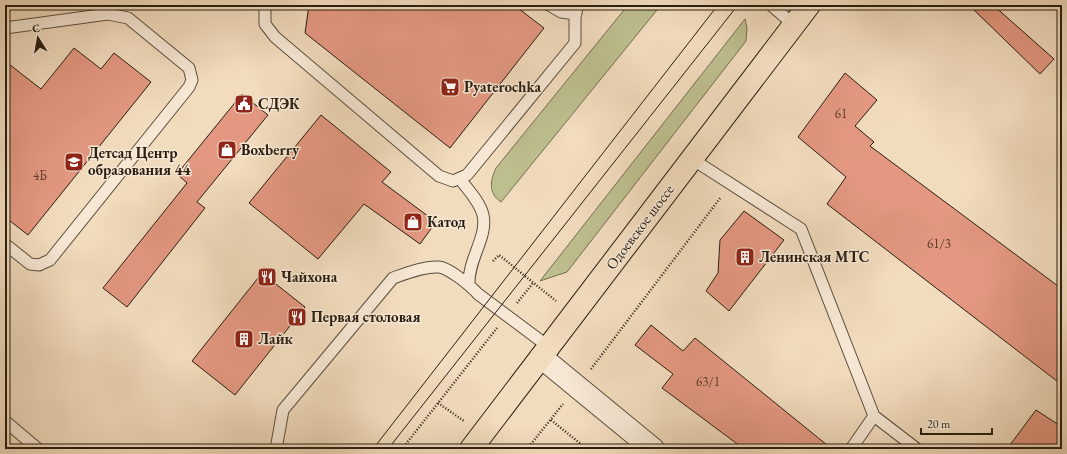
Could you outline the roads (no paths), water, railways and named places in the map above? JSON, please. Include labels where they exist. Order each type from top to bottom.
[{"type":"main road","name":"Одоевское шоссе","points":[[471,449],[809,5]]},
{"type":"street","points":[[545,352],[577,387],[653,449]]},
{"type":"lane","points":[[265,5],[264,24],[275,37],[439,176],[453,181],[467,175],[575,43],[577,10],[561,12],[549,5]]},
{"type":"lane","points":[[771,5],[794,25]]},
{"type":"lane","points":[[5,28],[108,14],[120,15],[128,18],[189,68],[192,80],[189,87],[50,260],[39,266],[30,264],[5,244]]},
{"type":"lane","points":[[692,159],[800,229],[874,416],[917,449]]},
{"type":"lane","points":[[460,179],[477,202],[483,215],[484,227],[471,262],[469,284]]},
{"type":"lane","points":[[276,449],[283,410],[393,278],[413,271],[440,267],[469,284],[478,294],[507,316],[545,352]]},
{"type":"lane","points":[[851,449],[874,416]]},
{"type":"lane","points":[[5,421],[38,449]]},
{"type":"tram line","points":[[373,449],[718,5]]},
{"type":"tram line","points":[[388,449],[738,5]]},
{"type":"place","name":"Pyaterochka","points":[[450,87]]},
{"type":"place","name":"СДЭК","points":[[244,104]]},
{"type":"place","name":"Boxberry","points":[[227,150]]},
{"type":"place","name":"Детсад Центр образования 44","points":[[74,162]]},
{"type":"place","name":"Катод","points":[[413,222]]},
{"type":"place","name":"Ленинская МТС","points":[[745,257]]},
{"type":"place","name":"Чайхона","points":[[267,277]]},
{"type":"place","name":"Первая столовая","points":[[297,317]]},
{"type":"place","name":"Лайк","points":[[244,339]]}]
